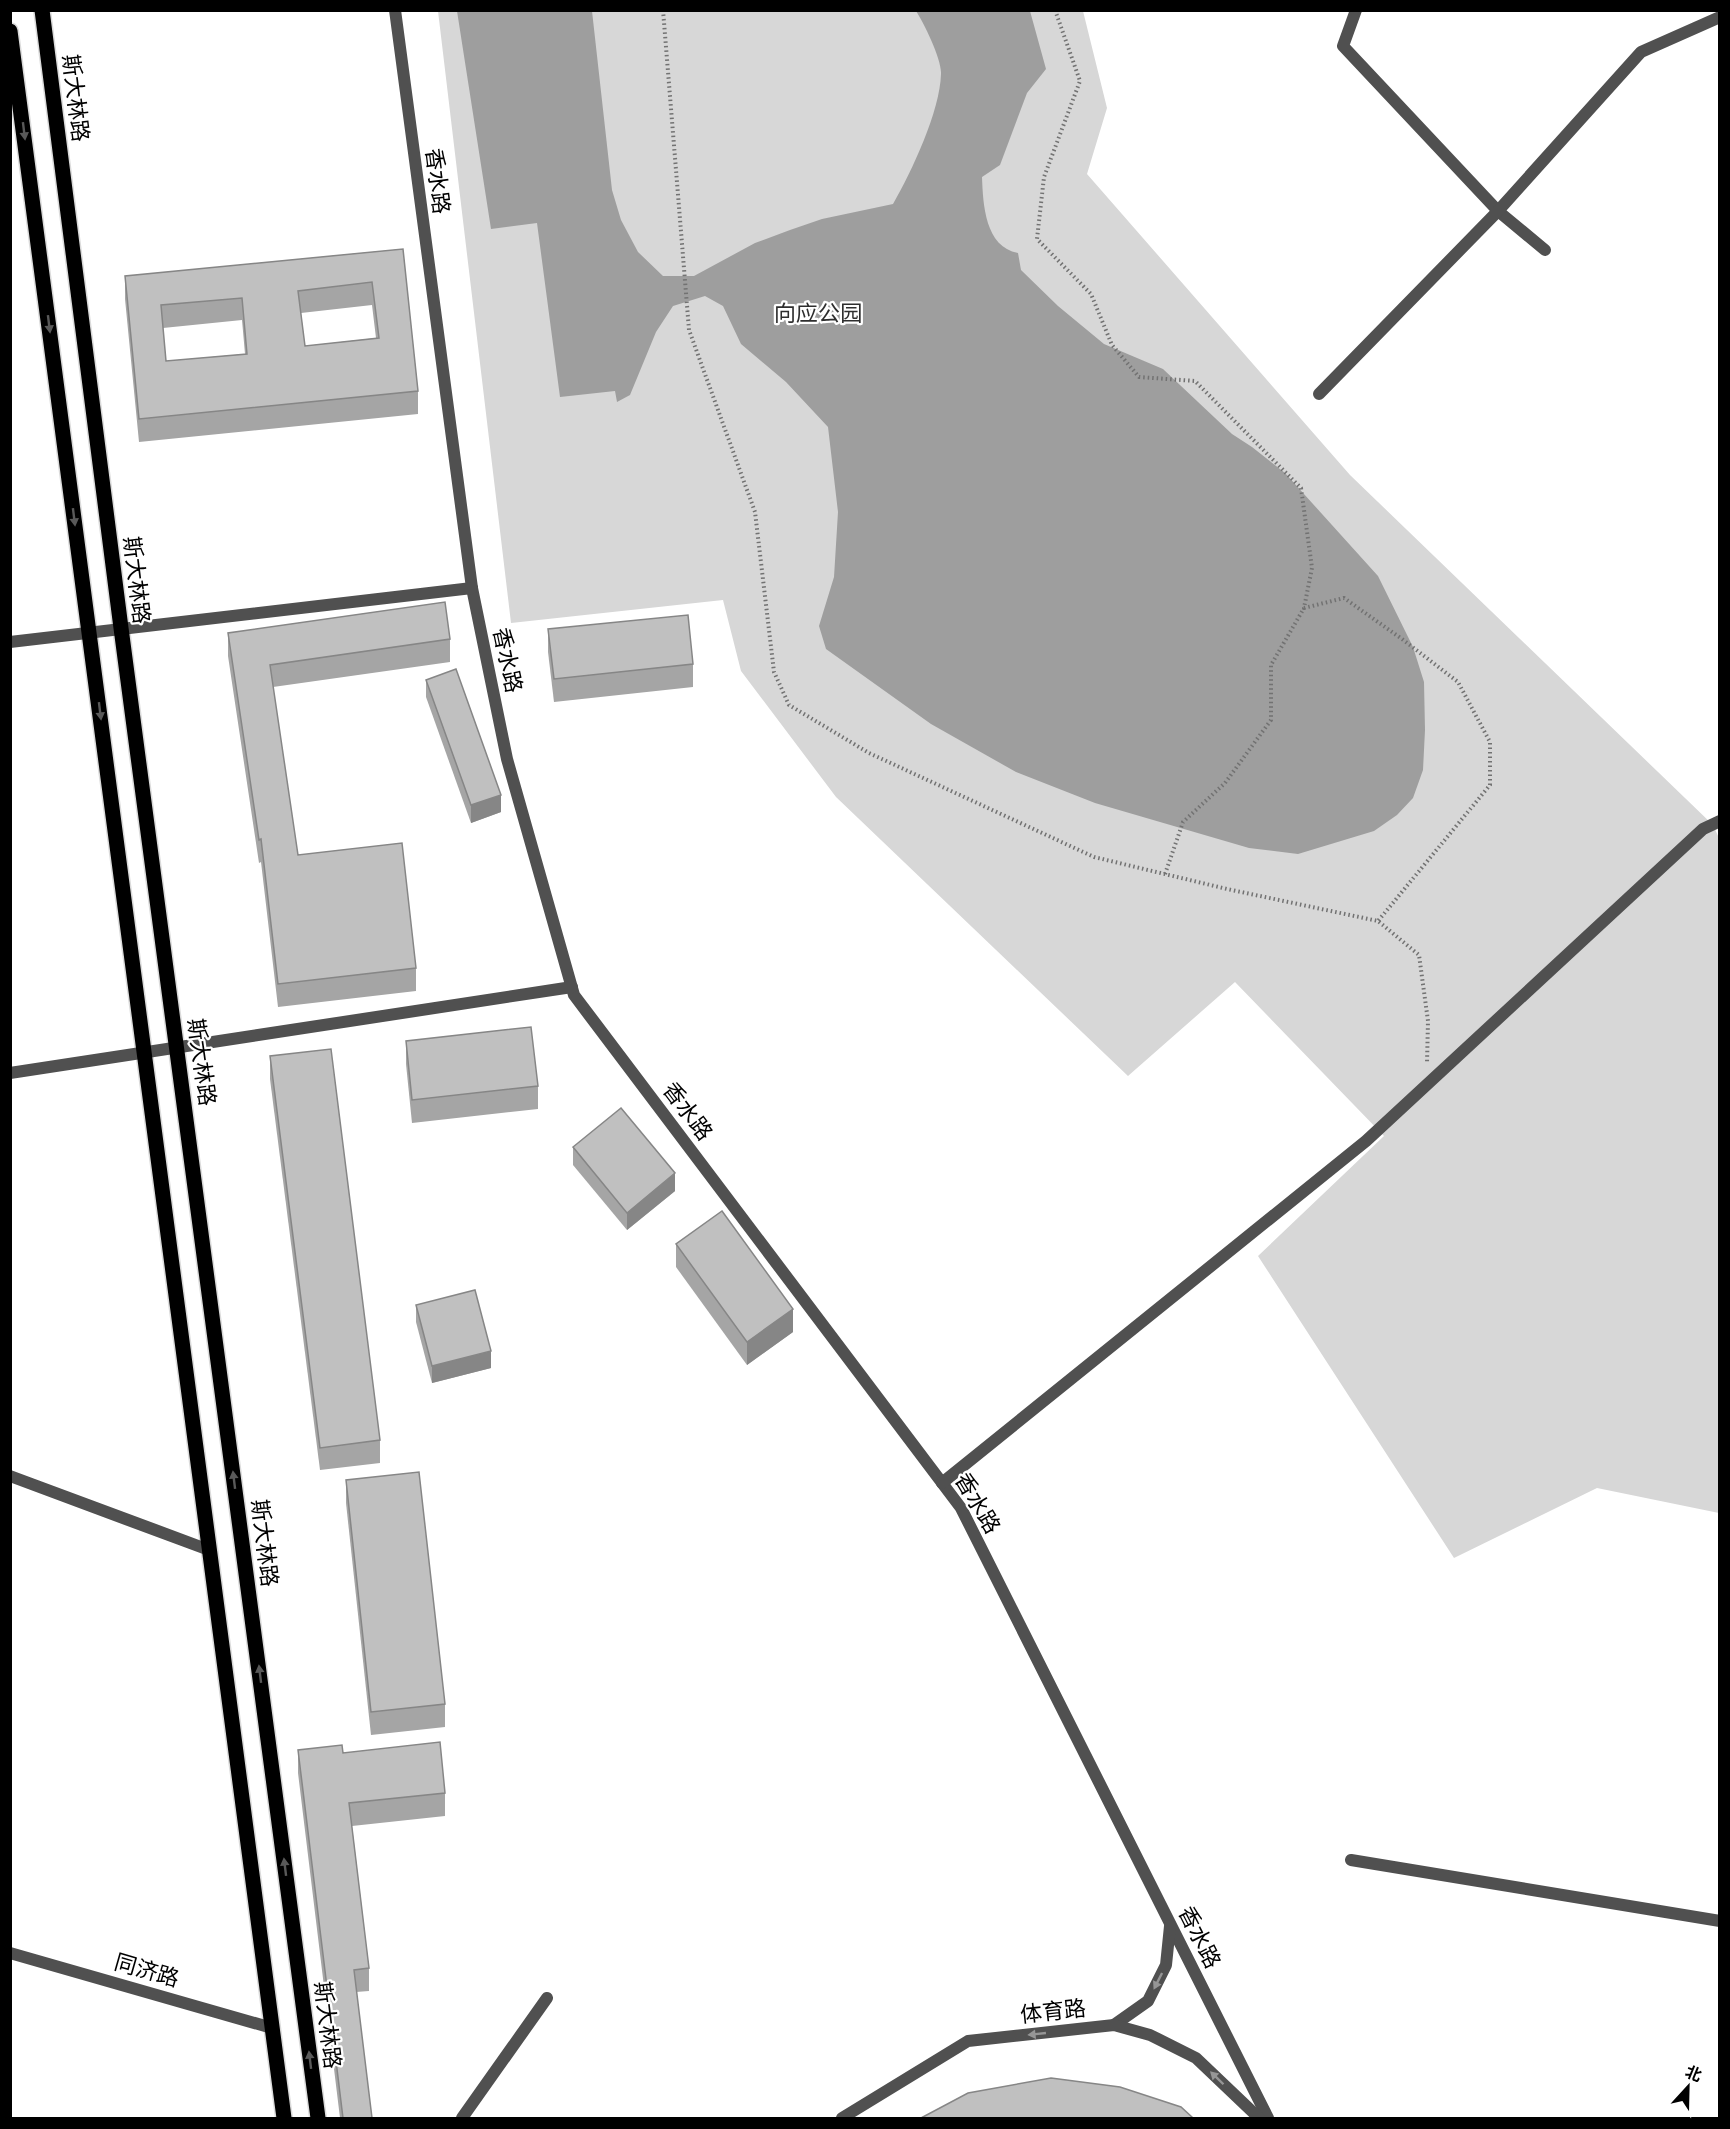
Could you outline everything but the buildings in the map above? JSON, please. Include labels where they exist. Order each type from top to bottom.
[{"type":"main road","name":"斯大林路","points":[[42,10],[121,628],[318,2118]]},
{"type":"main road","points":[[10,31],[15,106],[89,632],[284,2118]]},
{"type":"street","name":"香水路","points":[[395,10],[472,588],[507,759],[574,995],[961,1508],[1268,2118]]},
{"type":"street","points":[[1356,10],[1343,46],[1498,211],[1545,250]]},
{"type":"street","points":[[1319,394],[1498,211],[1641,52],[1719,17]]},
{"type":"street","points":[[10,642],[472,588]]},
{"type":"street","points":[[942,1482],[1366,1141],[1426,1083],[1703,830],[1719,821]]},
{"type":"street","points":[[10,1073],[572,987]]},
{"type":"street","points":[[10,1476],[209,1550]]},
{"type":"street","points":[[1351,1860],[1719,1921]]},
{"type":"street","points":[[1114,2025],[1148,2001],[1166,1965],[1170,1925]]},
{"type":"street","name":"同济路","points":[[10,1953],[272,2028]]},
{"type":"street","points":[[462,2118],[547,1998]]},
{"type":"street","name":"体育路","points":[[842,2118],[968,2042],[1114,2025],[1150,2035],[1196,2058],[1259,2118]]},
{"type":"path","points":[[663,10],[689,330],[755,512],[774,672],[789,705],[868,753],[1094,857],[1378,921],[1419,955],[1428,1021],[1426,1083]]},
{"type":"path","points":[[1055,10],[1080,81],[1044,177],[1037,239],[1091,294],[1112,345],[1139,377],[1195,381],[1301,488],[1312,568],[1304,608],[1271,665],[1271,720],[1225,783],[1183,822],[1165,874]]},
{"type":"path","points":[[1304,608],[1344,598],[1402,639],[1458,682],[1490,742],[1490,785],[1378,921]]},
{"type":"green space","name":"向应公园","points":[[438,11],[1083,11],[1107,108],[1087,174],[1350,475],[1713,825],[1719,838],[1719,1513],[1597,1488],[1454,1558],[1258,1256],[1384,1136],[1235,982],[1128,1076],[836,797],[741,671],[723,600],[511,623]]},
{"type":"shaded area","points":[[457,11],[592,11],[612,190],[621,220],[638,252],[663,276],[694,276],[755,243],[790,230],[822,219],[893,204],[924,140],[936,105],[941,74],[936,51],[916,11],[1030,11],[1046,69],[1027,93],[1000,165],[982,177],[985,211],[992,233],[1007,249],[1018,253],[1021,270],[1058,306],[1104,344],[1163,369],[1232,434],[1285,473],[1378,576],[1413,647],[1424,682],[1423,770],[1413,798],[1397,815],[1374,831],[1298,854],[1249,848],[1095,803],[1016,772],[931,724],[826,649],[819,626],[834,577],[838,512],[828,427],[786,382],[741,344],[723,306],[705,296],[673,306],[656,332],[630,395],[617,402],[615,391],[560,397],[537,223],[491,229]]}]
